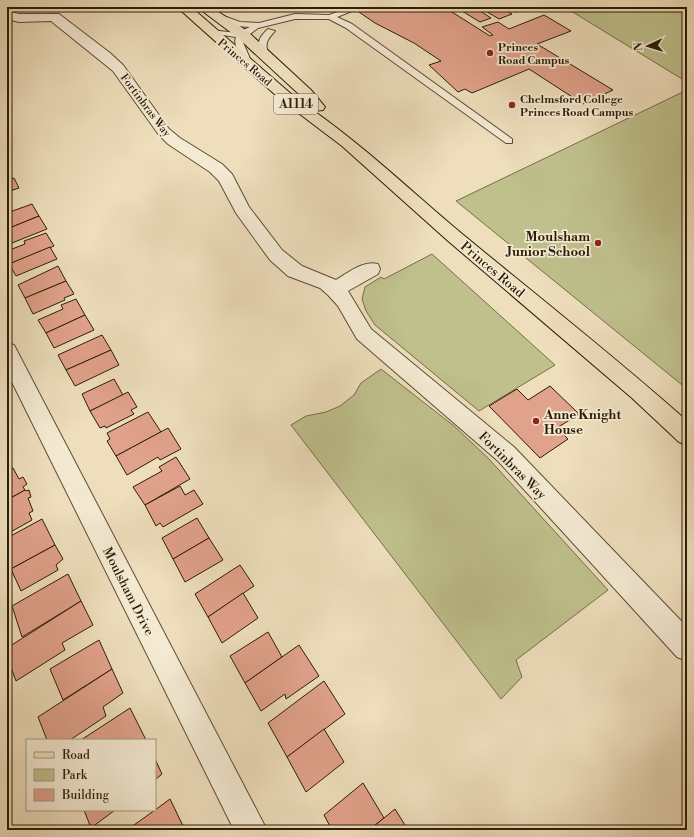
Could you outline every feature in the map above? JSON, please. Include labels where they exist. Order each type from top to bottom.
[{"type":"main road","name":"Princes Road","points":[[183,7],[285,96],[348,143],[453,236],[640,392],[687,436]]},
{"type":"main road","name":"Princes Road","points":[[203,7],[242,34],[306,93],[348,143]]},
{"type":"main road","name":"Princes Road","points":[[640,392],[687,426]]},
{"type":"street","name":"Fortinbras Way","points":[[7,15],[19,18],[58,12],[67,29],[118,68],[164,132],[174,141],[216,168],[226,178],[242,209],[255,229],[286,265],[295,272],[327,284],[335,290],[345,301],[364,334],[431,389],[506,454],[687,647]]},
{"type":"street","points":[[335,290],[371,269]]},
{"type":"street","name":"Moulsham Drive","points":[[7,351],[251,830]]},
{"type":"lane","points":[[214,15],[239,24],[260,25],[297,18],[329,17],[358,7]]},
{"type":"lane","points":[[329,17],[346,24],[509,140]]},
{"type":"lane","points":[[209,31],[230,35],[271,31],[283,27],[297,18]]},
{"type":"lane","points":[[247,62],[239,45],[238,39],[242,34],[260,25]]},
{"type":"lane","points":[[265,55],[261,46],[262,40],[271,31]]},
{"type":"green space","points":[[581,7],[687,7],[687,82],[571,11]]},
{"type":"green space","name":"Moulsham Junior School","points":[[687,90],[687,389],[456,201]]},
{"type":"green space","points":[[432,254],[555,365],[479,411],[375,325],[366,311],[362,299],[365,287],[381,277],[384,279]]},
{"type":"green space","points":[[381,369],[454,426],[488,458],[608,590],[516,660],[522,677],[501,699],[291,425],[306,416],[326,412],[340,406],[354,395],[361,383]]},
{"type":"building","name":"Princes Road Campus","points":[[374,7],[444,7],[490,36],[493,35],[482,27],[498,22],[509,29],[544,15],[571,31],[537,44],[613,90],[583,104],[529,69],[472,93],[465,89],[458,92],[429,65],[441,61],[414,43],[375,23],[359,12]]},
{"type":"building","points":[[474,7],[491,18],[480,22],[462,11],[466,9],[463,8]]},
{"type":"building","points":[[479,7],[500,7],[512,14],[499,19]]},
{"type":"building","points":[[506,7],[522,7],[525,9],[515,12]]},
{"type":"building","points":[[14,178],[19,188],[7,192],[7,181]]},
{"type":"building","points":[[32,204],[39,216],[7,229],[7,213]]},
{"type":"building","points":[[39,216],[47,229],[7,245],[7,236],[10,235],[7,229]]},
{"type":"building","points":[[46,233],[54,246],[9,264],[7,259],[7,251],[25,244],[24,241]]},
{"type":"building","points":[[50,247],[57,259],[16,276],[9,264]]},
{"type":"building","points":[[58,266],[66,281],[25,298],[18,285]]},
{"type":"building","points":[[66,281],[74,294],[64,298],[65,300],[33,314],[25,298]]},
{"type":"building","points":[[76,299],[85,315],[46,333],[38,320],[63,309],[61,305]]},
{"type":"building","points":[[85,315],[94,330],[54,348],[46,333]]},
{"type":"building","points":[[102,335],[111,350],[66,370],[58,355]]},
{"type":"building","points":[[111,350],[119,365],[75,386],[66,370]]},
{"type":"building","points":[[114,379],[123,395],[90,411],[82,394]]},
{"type":"building","name":"Anne Knight House","points":[[550,386],[579,414],[557,428],[568,439],[540,458],[489,406],[517,389],[528,400]]},
{"type":"building","points":[[128,392],[137,407],[131,410],[134,414],[106,428],[105,426],[100,428],[90,411]]},
{"type":"building","points":[[148,412],[161,432],[116,456],[107,441],[110,439],[107,433]]},
{"type":"building","points":[[168,428],[181,449],[160,460],[158,457],[127,475],[116,456]]},
{"type":"building","points":[[176,457],[190,479],[145,505],[133,487],[162,471],[159,467]]},
{"type":"building","points":[[13,468],[19,479],[23,477],[27,484],[23,487],[25,490],[7,500],[7,471]]},
{"type":"building","points":[[180,486],[185,495],[194,490],[203,504],[163,527],[160,523],[156,526],[145,505]]},
{"type":"building","points":[[25,490],[29,490],[31,497],[28,498],[33,511],[29,513],[32,520],[7,534],[7,500]]},
{"type":"building","points":[[197,518],[209,538],[173,559],[162,538]]},
{"type":"building","points":[[42,519],[55,545],[7,571],[7,538]]},
{"type":"building","points":[[209,538],[223,560],[185,582],[173,559]]},
{"type":"building","points":[[55,545],[63,559],[56,565],[58,570],[21,591],[11,569]]},
{"type":"building","points":[[240,565],[254,586],[208,617],[195,594]]},
{"type":"building","points":[[68,574],[81,601],[22,637],[12,606]]},
{"type":"building","points":[[243,593],[258,618],[222,643],[208,617]]},
{"type":"building","points":[[81,601],[93,625],[62,643],[65,650],[16,681],[7,657],[7,648]]},
{"type":"building","points":[[268,632],[282,657],[245,683],[230,656]]},
{"type":"building","points":[[99,640],[112,669],[63,700],[50,669]]},
{"type":"building","points":[[299,645],[319,676],[286,699],[285,694],[261,711],[245,683]]},
{"type":"building","points":[[112,669],[123,693],[103,707],[106,716],[72,739],[47,739],[38,717]]},
{"type":"building","points":[[324,681],[345,714],[287,757],[268,723]]},
{"type":"building","points":[[130,708],[146,739],[83,739]]},
{"type":"building","points":[[324,729],[344,762],[306,792],[287,757]]},
{"type":"building","points":[[156,761],[162,774],[156,779]]},
{"type":"building","points":[[363,783],[384,818],[369,830],[332,830],[324,815]]},
{"type":"building","points":[[170,799],[185,830],[127,830],[154,811],[156,811],[156,809]]},
{"type":"building","points":[[395,809],[408,830],[369,830],[384,818]]},
{"type":"building","points":[[84,811],[114,811],[91,828]]},
{"type":"place","name":"Princes Road Campus","points":[[490,53]]},
{"type":"place","name":"Chelmsford College Princes Road Campus","points":[[512,105]]},
{"type":"place","name":"Moulsham Junior School","points":[[598,243]]},
{"type":"place","name":"Anne Knight House","points":[[536,421]]}]
